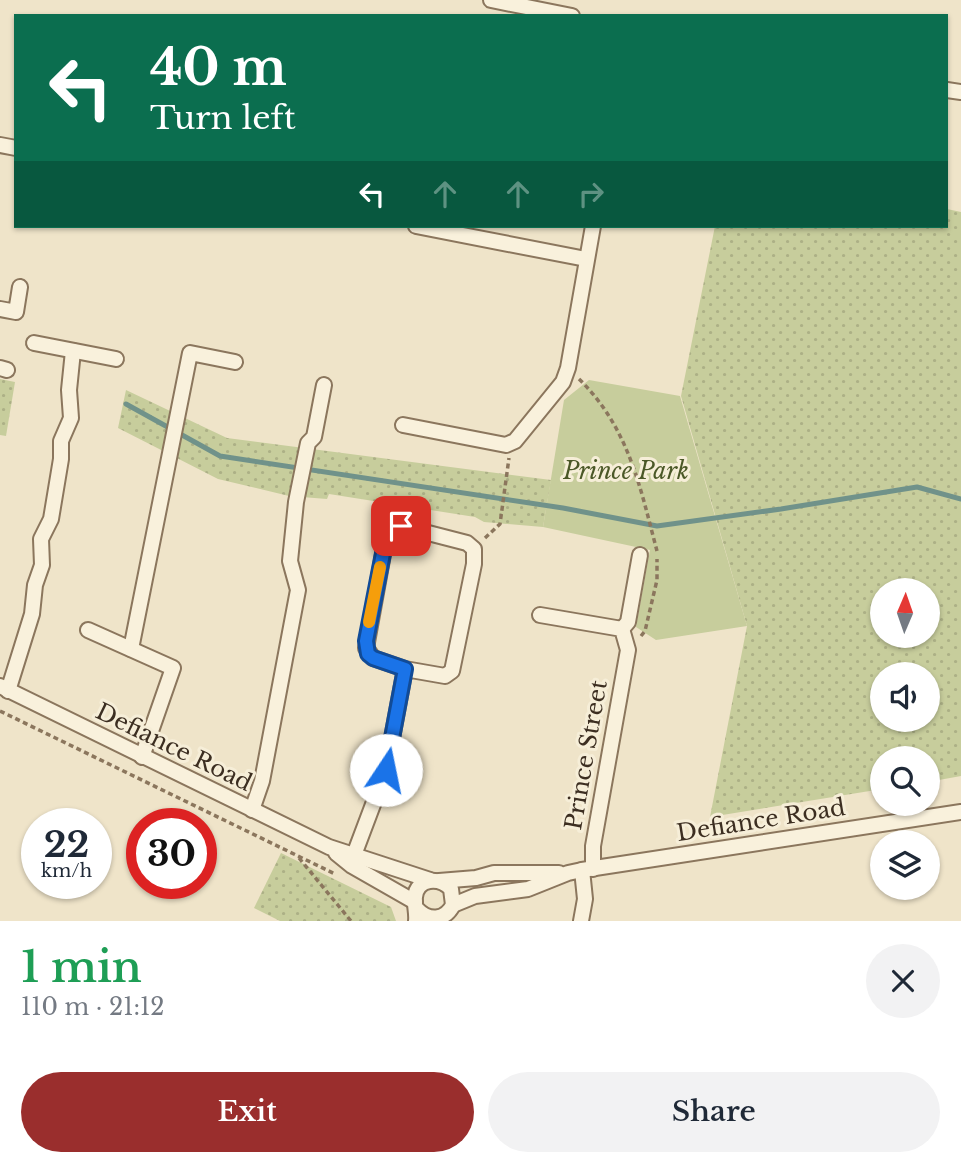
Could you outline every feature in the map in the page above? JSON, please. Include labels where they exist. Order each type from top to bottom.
[{"type":"street","points":[[491,0],[562,14]]},
{"type":"street","points":[[426,228],[586,259]]},
{"type":"street","points":[[403,425],[506,445],[515,441],[563,382],[568,368],[593,228]]},
{"type":"street","points":[[0,309],[16,312],[20,287]]},
{"type":"street","points":[[34,343],[116,359]]},
{"type":"street","points":[[4,688],[32,614],[35,585],[42,565],[41,539],[51,519],[61,459],[61,441],[71,418],[69,390],[73,351]]},
{"type":"street","points":[[131,649],[190,353],[235,362]]},
{"type":"street","points":[[252,810],[262,781],[298,590],[290,561],[296,502],[308,443],[314,437],[324,385]]},
{"type":"street","points":[[401,526],[467,543],[474,549],[474,564],[452,671],[444,676],[405,669],[373,658],[366,648],[386,538],[391,529],[401,526]]},
{"type":"street","points":[[540,615],[622,629],[628,622],[640,555]]},
{"type":"street","name":"Prince Street","points":[[580,921],[585,899],[581,871],[593,846],[628,650],[622,629]]},
{"type":"street","points":[[88,630],[173,668],[142,757]]},
{"type":"street","points":[[354,855],[386,770],[405,669]]},
{"type":"street","name":"Defiance Road","points":[[4,688],[329,847],[435,880],[476,878],[494,873],[581,871],[961,812]]},
{"type":"street","name":"Defiance Road","points":[[329,847],[416,911]]},
{"type":"street","name":"Defiance Road","points":[[447,914],[475,896],[528,888],[581,871]]},
{"type":"street","points":[[435,880],[451,889],[447,914],[433,919],[416,911],[418,888],[435,880]]},
{"type":"path","points":[[568,368],[599,398],[621,435],[632,458],[657,551]]},
{"type":"path","points":[[474,549],[500,524],[507,474]]},
{"type":"path","points":[[0,710],[335,874]]},
{"type":"path","points":[[299,857],[351,921]]},
{"type":"green space","points":[[948,209],[961,212],[961,776],[940,780],[940,746],[870,746],[870,791],[710,817],[747,626],[681,396],[715,228],[948,228]]},
{"type":"green space","points":[[0,379],[15,382],[6,436],[0,435]]},
{"type":"green space","name":"Prince Park","points":[[589,380],[680,396],[747,626],[656,640],[636,627],[650,550],[543,527],[564,400]]},
{"type":"green space","points":[[126,390],[227,438],[551,480],[543,527],[484,522],[475,517],[329,494],[327,499],[289,496],[218,479],[118,428]]},
{"type":"green space","points":[[281,853],[391,907],[396,921],[280,921],[254,908]]},
{"type":"waterway","points":[[126,404],[220,456],[563,508],[657,526],[917,487],[961,499]]},
{"type":"slow traffic","points":[[369,622],[380,567]]},
{"type":"route","points":[[386,770],[405,669],[373,658],[368,654],[366,641],[386,538],[391,529],[401,526]]}]
